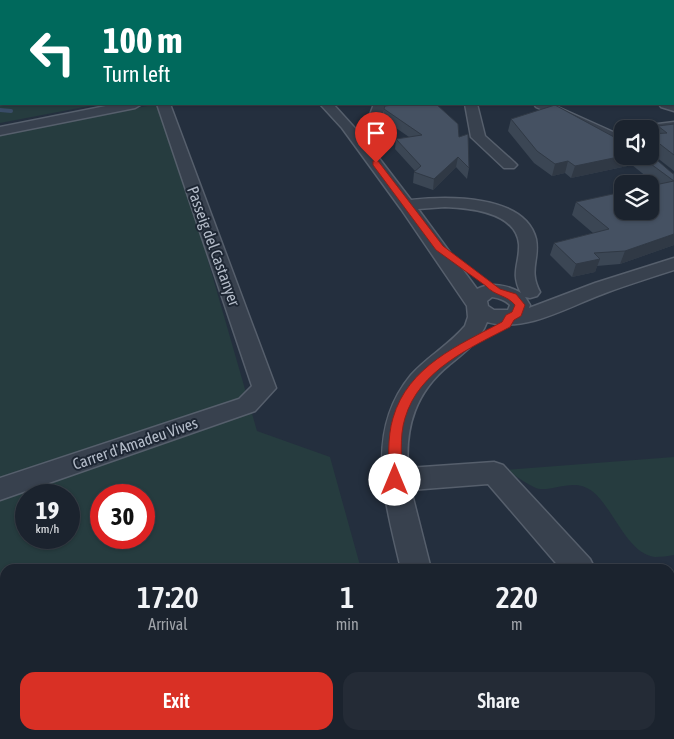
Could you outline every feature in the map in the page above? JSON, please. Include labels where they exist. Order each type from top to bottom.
[{"type":"street","points":[[0,131],[130,105]]},
{"type":"street","name":"Passeig del Castanyer","points":[[163,105],[264,388]]},
{"type":"street","points":[[327,105],[347,125],[408,205],[477,305],[492,317],[530,315],[602,287],[674,264]]},
{"type":"street","points":[[365,149],[380,105]]},
{"type":"street","points":[[471,105],[478,137],[509,165]]},
{"type":"street","points":[[543,105],[614,137]]},
{"type":"street","points":[[659,128],[674,126]]},
{"type":"street","points":[[594,127],[614,128]]},
{"type":"street","points":[[408,205],[438,201],[470,203],[492,208],[518,222],[526,236],[527,252],[522,270],[525,283],[530,292]]},
{"type":"street","points":[[439,248],[498,291],[513,296],[520,305],[517,314],[511,317],[506,324],[448,355]]},
{"type":"street","points":[[415,564],[397,487],[395,447],[399,418],[410,395],[423,377],[472,332],[478,319],[477,305],[481,294],[509,289],[553,294],[602,287]]},
{"type":"street","name":"Carrer d'Amadeu Vives","points":[[0,489],[246,405],[264,388]]},
{"type":"street","points":[[397,487],[494,473],[576,564]]},
{"type":"green space","points":[[0,105],[95,105],[0,123]]},
{"type":"green space","points":[[152,105],[163,105],[257,431],[330,457],[360,564],[0,564],[0,135]]},
{"type":"green space","points":[[674,457],[674,555],[660,557],[645,554],[636,548],[600,498],[586,487],[573,485],[540,489],[506,470]]},
{"type":"building","points":[[437,105],[458,124],[459,137],[468,134],[469,168],[458,157],[434,179],[414,172],[421,166],[396,139],[422,135],[384,109],[385,106]]},
{"type":"building","points":[[555,105],[614,137],[614,158],[575,166],[568,161],[555,164],[537,151],[511,119]]},
{"type":"building","points":[[674,124],[674,155],[659,143],[659,133],[667,133],[659,126]]},
{"type":"building","points":[[659,162],[674,174],[674,181],[652,165],[659,165]]},
{"type":"building","points":[[674,181],[674,234],[625,251],[594,253],[600,259],[576,264],[554,243],[609,229],[576,202],[614,194],[614,220],[659,220],[659,184]]},
{"type":"waterway","points":[[0,110],[11,111]]},
{"type":"route","points":[[376,163],[439,248],[490,284],[496,291],[513,296],[520,305],[520,310],[517,314],[510,317],[506,324],[448,355],[434,366],[410,395],[399,418],[395,447],[395,480]]}]
